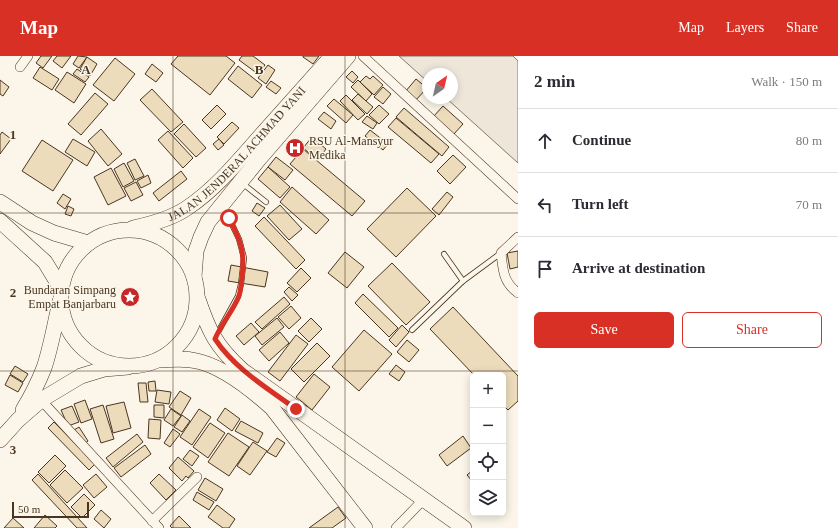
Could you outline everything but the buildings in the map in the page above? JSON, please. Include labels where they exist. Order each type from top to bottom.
[{"type":"main road","name":"JALAN JENDERAL ACHMAD YANI","points":[[126,230],[156,223],[172,217],[186,209],[201,197],[239,161],[332,56]]},
{"type":"main road","name":"JALAN JENDERAL ACHMAD YANI","points":[[194,277],[196,251],[208,222],[240,182],[348,56]]},
{"type":"main road","points":[[0,202],[32,223],[54,233],[88,243]]},
{"type":"main road","points":[[0,221],[45,262],[59,285],[64,322],[74,340],[89,355],[108,364],[128,367]]},
{"type":"main road","points":[[59,285],[77,253],[88,243],[107,233],[126,230],[148,233],[168,242],[184,257],[194,277],[198,299],[207,326],[229,358],[242,370],[464,528]]},
{"type":"main road","points":[[161,360],[176,349],[188,335],[196,318],[198,299]]},
{"type":"main road","points":[[18,420],[44,368],[52,340],[60,301]]},
{"type":"main road","points":[[0,440],[18,420],[41,400],[81,376],[104,369],[128,367],[161,360],[182,359],[198,361],[239,381],[272,408],[365,528]]},
{"type":"main road","points":[[284,424],[296,409]]},
{"type":"street","points":[[20,67],[28,56]]},
{"type":"street","points":[[363,56],[518,199]]},
{"type":"street","points":[[518,237],[501,253],[504,275],[509,284],[518,293]]},
{"type":"street","points":[[41,400],[159,528]]},
{"type":"street","points":[[152,521],[196,477]]},
{"type":"street","points":[[396,528],[424,499]]},
{"type":"lane","points":[[240,182],[266,202]]},
{"type":"lane","points":[[215,339],[238,296],[244,258],[239,239],[222,205]]},
{"type":"lane","points":[[412,330],[463,281],[501,253]]},
{"type":"lane","points":[[444,254],[463,281]]},
{"type":"shaded area","points":[[399,56],[513,56],[518,61],[518,163],[453,104],[458,104],[458,68],[422,68],[422,77]]},
{"type":"place","name":"RSU Al-Mansyur Medika","points":[[295,148]]},
{"type":"place","name":"Bundaran Simpang Empat Banjarbaru","points":[[130,297]]},
{"type":"route","points":[[229,218],[239,239],[244,258],[241,284],[238,296],[215,339],[229,358],[242,370],[296,409]]}]
